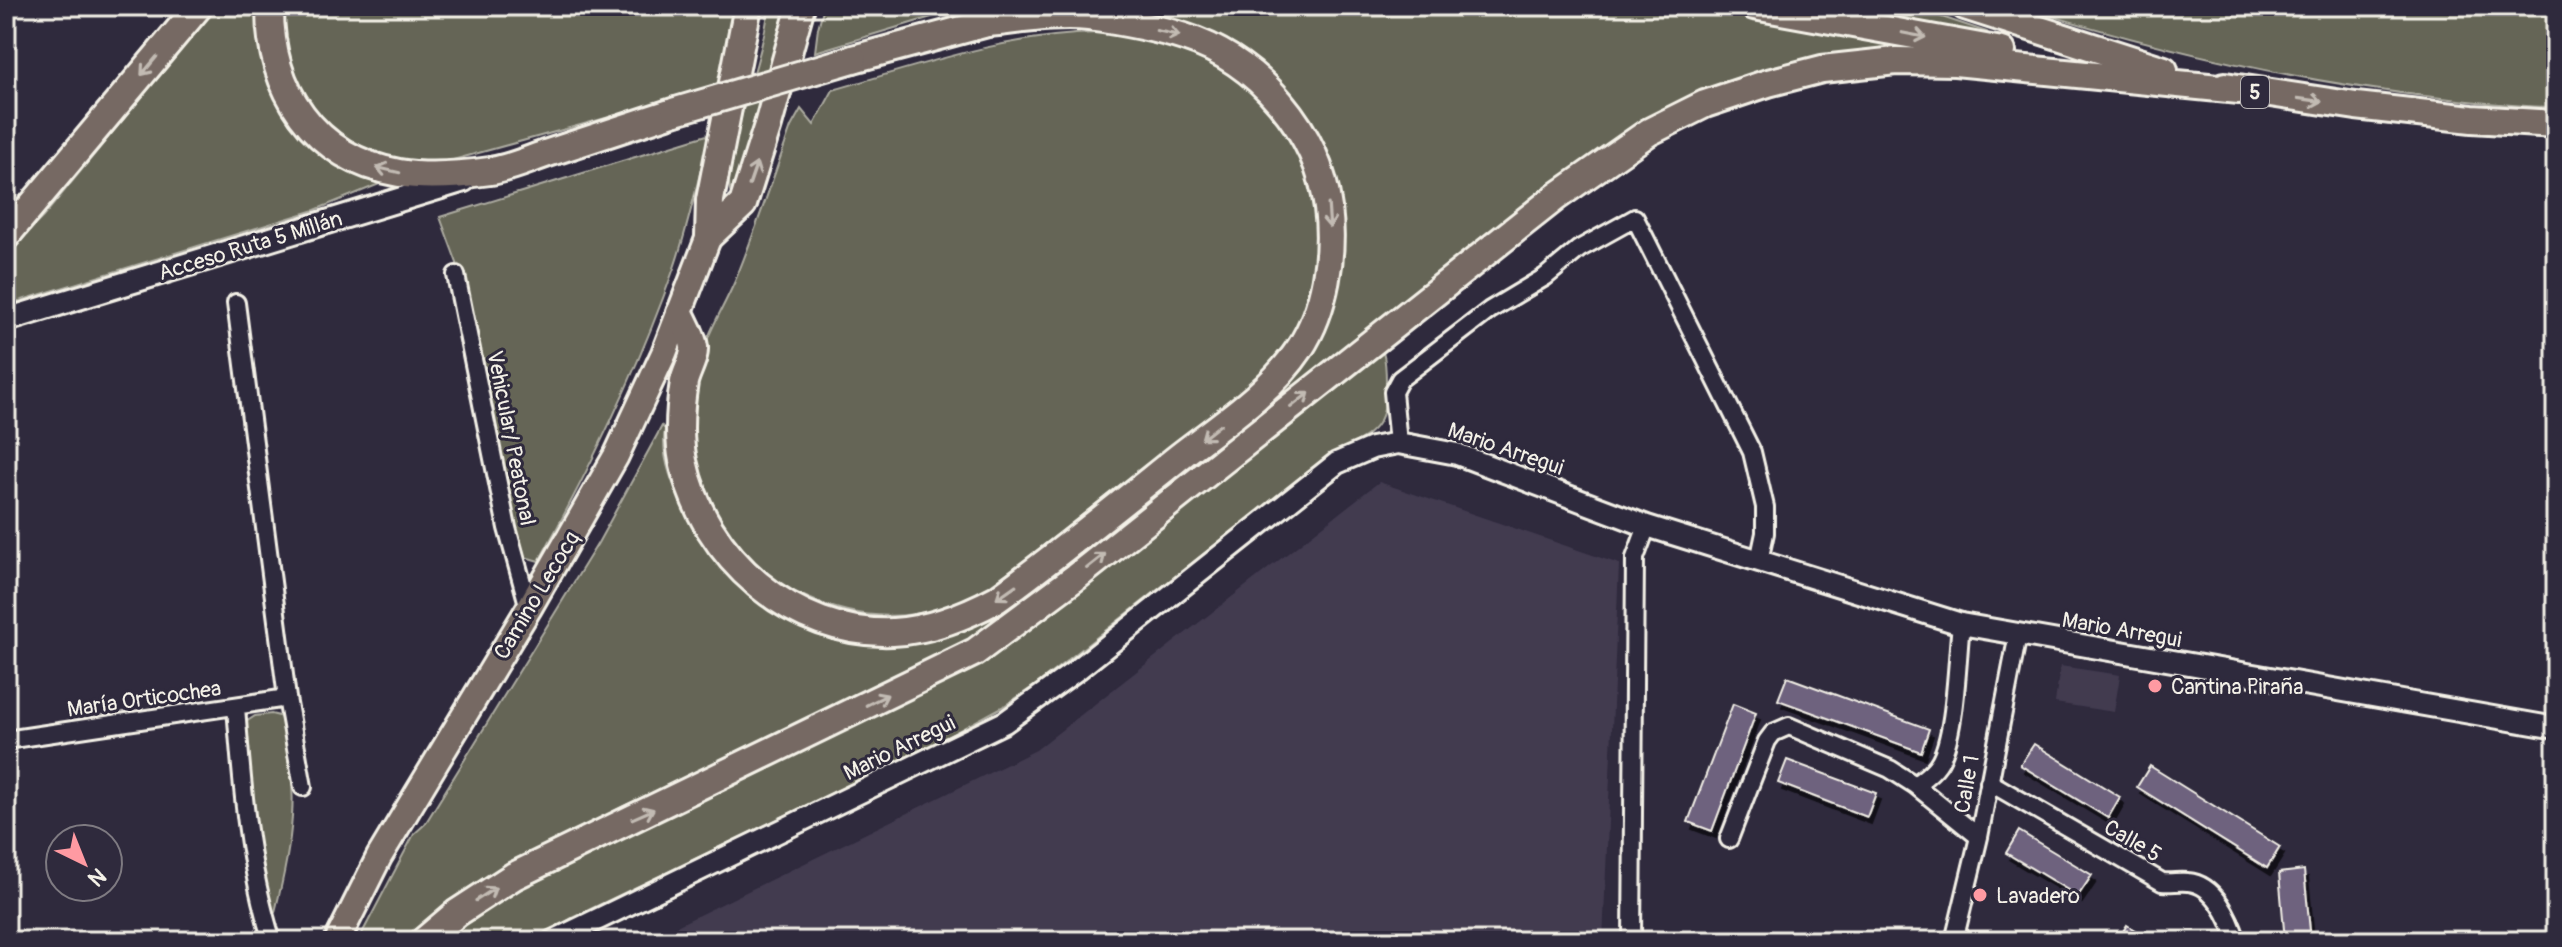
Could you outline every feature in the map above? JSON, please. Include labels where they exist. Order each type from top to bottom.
[{"type":"highway","points":[[6,236],[199,6]]},
{"type":"highway","points":[[270,6],[274,55],[282,82],[307,124],[347,155],[372,166],[399,173],[428,175],[493,171],[676,111],[853,59],[1057,6]]},
{"type":"highway","points":[[709,236],[710,200],[748,6]]},
{"type":"highway","points":[[709,236],[743,204],[801,6]]},
{"type":"highway","points":[[980,24],[1023,6]]},
{"type":"highway","points":[[1754,6],[2239,90]]},
{"type":"highway","name":"5","points":[[1965,6],[2139,64],[2239,90],[2443,116],[2556,124]]},
{"type":"highway","points":[[680,313],[694,347],[681,406],[683,459],[703,518],[726,551],[754,581],[813,620],[850,628],[893,632],[931,626],[965,616],[997,599],[1260,392],[1301,346],[1324,287],[1330,251],[1326,187],[1299,125],[1259,81],[1237,63],[1184,37],[1087,17],[980,24]]},
{"type":"highway","points":[[424,941],[457,913],[514,876],[892,694],[993,640],[1556,197],[1649,132],[1705,104],[1822,69],[1896,61],[1955,62],[2239,90]]},
{"type":"main road","name":"Acceso Ruta 5 Millán","points":[[6,320],[493,171]]},
{"type":"main road","name":"Camino Lecocq","points":[[337,941],[407,808],[529,608],[616,456],[664,353],[709,236]]},
{"type":"street","points":[[1398,443],[1393,392],[1400,379],[1490,310],[1545,277],[1579,249],[1635,218],[1752,452],[1765,507],[1765,533],[1759,561]]},
{"type":"street","name":"Vehicular/ Peatonal","points":[[456,275],[507,528],[529,608]]},
{"type":"street","points":[[236,303],[287,698],[303,787]]},
{"type":"street","name":"Mario Arregui","points":[[553,941],[1005,722],[1078,669],[1337,463],[1372,448],[1398,443],[1457,454],[1647,526],[1961,624],[2556,728]]},
{"type":"street","points":[[1632,941],[1635,558],[1647,526]]},
{"type":"street","points":[[1915,785],[1939,763],[1944,750],[1951,719],[1961,624]]},
{"type":"street","name":"Calle 1","points":[[1954,941],[1979,837],[2018,634]]},
{"type":"street","name":"María Orticochea","points":[[6,740],[287,698]]},
{"type":"street","points":[[236,707],[243,808],[261,905],[272,941]]},
{"type":"street","points":[[1729,839],[1767,741],[1780,728],[1789,726],[1890,769],[1915,785],[1979,837]]},
{"type":"street","name":"Calle 5","points":[[1989,782],[2162,882],[2190,882],[2200,886],[2225,911],[2237,941]]},
{"type":"shaded area","points":[[1379,482],[1619,564],[1603,941],[646,941],[1036,750]]},
{"type":"shaded area","points":[[2060,666],[2120,675],[2114,712],[2055,703]]},
{"type":"green space","points":[[216,6],[262,6],[260,29],[266,73],[284,113],[312,146],[331,160],[382,183],[315,210],[6,305],[6,254],[43,217]]},
{"type":"green space","points":[[281,6],[738,6],[727,80],[686,96],[442,163],[403,165],[346,144],[305,105],[283,56]]},
{"type":"green space","points":[[769,6],[785,6],[774,66],[746,168],[730,190],[730,159],[760,53]]},
{"type":"green space","points":[[824,6],[968,6],[815,52]]},
{"type":"green space","points":[[1126,6],[1702,6],[1914,45],[1911,54],[1709,95],[983,632],[835,708],[624,806],[521,858],[464,892],[403,941],[358,941],[414,834],[425,824],[598,543],[662,426],[665,429],[665,452],[670,474],[698,531],[723,566],[773,612],[807,627],[939,634],[968,628],[997,611],[1265,400],[1339,259],[1278,83],[1125,16]]},
{"type":"green space","points":[[1806,6],[1909,6],[1987,32],[1989,36]]},
{"type":"green space","points":[[2019,6],[2556,6],[2556,107],[2441,98],[2334,83],[2175,50]]},
{"type":"green space","points":[[1097,33],[1153,41],[1202,58],[1246,87],[1289,132],[1314,198],[1319,243],[1312,288],[1296,330],[1273,363],[1251,385],[992,586],[947,606],[901,615],[854,612],[793,591],[756,564],[735,542],[718,517],[701,479],[691,424],[702,354],[743,262],[791,127],[801,109],[814,125],[833,90],[996,45]]},
{"type":"green space","points":[[710,134],[674,268],[612,418],[539,561],[518,555],[461,274],[440,217]]},
{"type":"green space","points":[[1378,351],[1383,352],[1385,360],[1386,400],[1378,424],[1371,432],[1325,459],[1037,684],[1004,706],[936,743],[572,918],[536,941],[437,941],[533,877],[912,697]]},
{"type":"green space","points":[[271,714],[282,720],[293,793],[286,863],[275,912],[271,914],[249,780],[244,726],[255,716]]},
{"type":"building","points":[[1787,677],[1929,729],[1921,752],[1778,700]]},
{"type":"building","points":[[1733,704],[1756,713],[1712,831],[1688,822]]},
{"type":"building","points":[[2034,744],[2120,797],[2108,818],[2020,765]]},
{"type":"building","points":[[1787,760],[1876,793],[1867,817],[1778,783]]},
{"type":"building","points":[[2150,766],[2280,847],[2267,868],[2137,787]]},
{"type":"building","points":[[2019,831],[2092,875],[2078,896],[2006,853]]},
{"type":"building","points":[[2304,870],[2311,941],[2285,941],[2279,873]]},
{"type":"building","points":[[2127,925],[2152,941],[2117,941]]},
{"type":"place","name":"Cantina Piraña","points":[[2155,686]]},
{"type":"place","name":"Lavadero","points":[[1980,895]]}]
